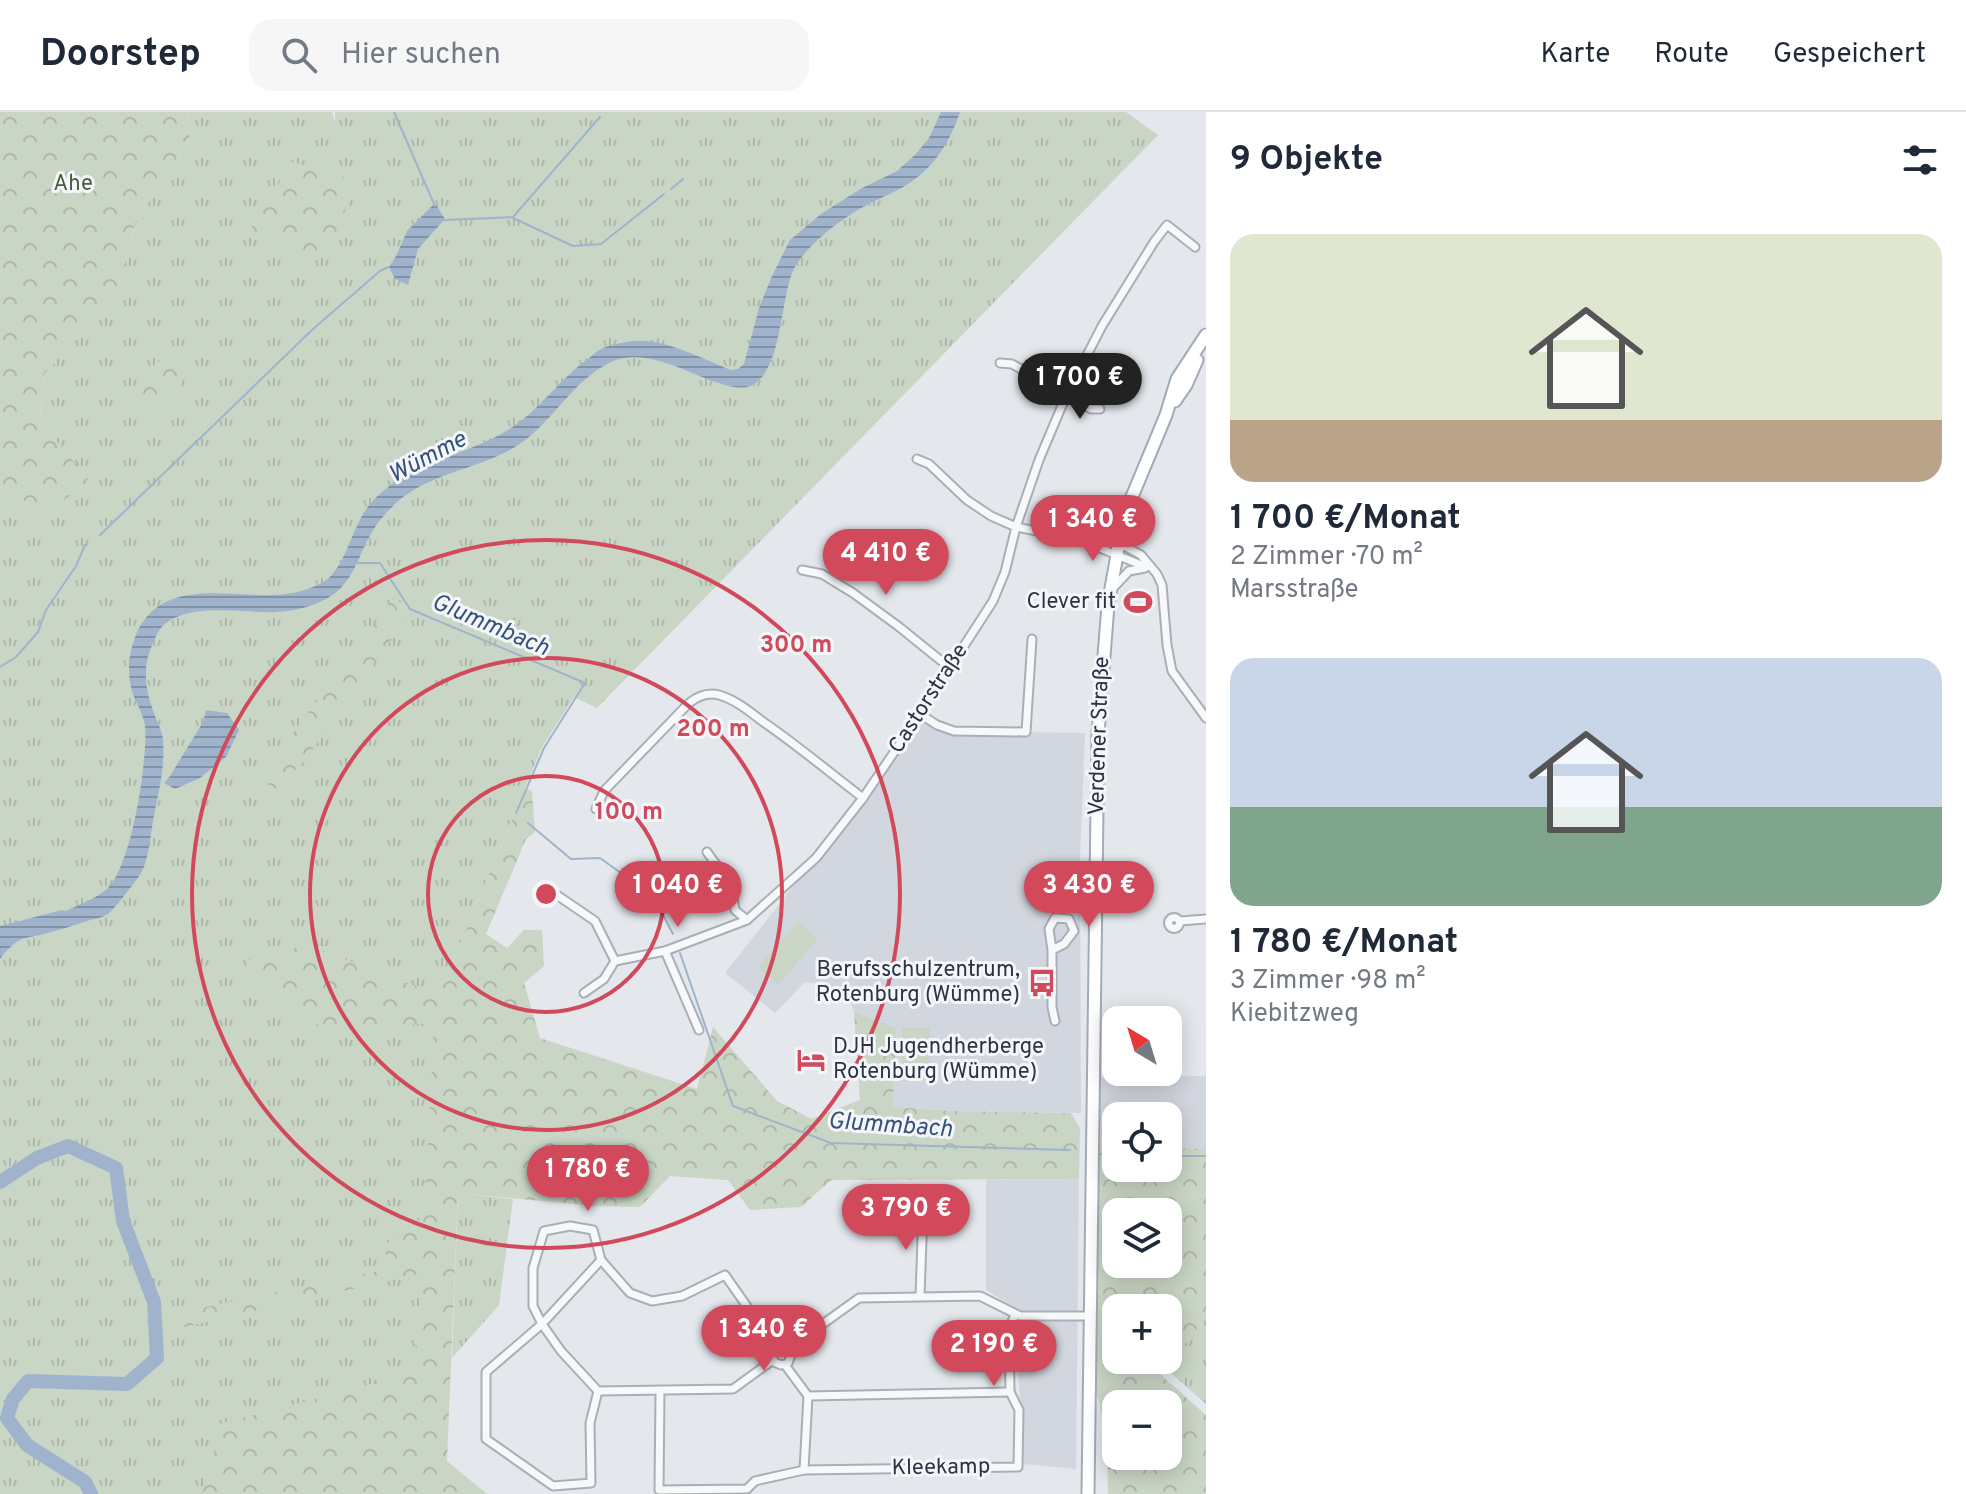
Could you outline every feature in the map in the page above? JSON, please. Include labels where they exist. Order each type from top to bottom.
[{"type":"main road","name":"Verdener Straße","points":[[1088,1494],[1098,733],[1109,595],[1119,528],[1166,415],[1177,379],[1206,336]]},
{"type":"street","name":"Castorstraße","points":[[747,920],[816,858],[863,798],[993,601],[1001,586],[1016,527],[1066,396],[1102,326],[1154,242],[1167,225],[1195,247]]},
{"type":"street","points":[[1000,363],[1012,364],[1091,409],[1100,409]]},
{"type":"street","points":[[917,459],[929,464],[967,500],[991,516],[1016,527],[1081,540],[1103,540],[1141,555],[1157,574],[1164,593],[1172,671],[1206,718]]},
{"type":"street","points":[[1081,540],[1102,550],[1118,547],[1157,574]]},
{"type":"street","points":[[1109,595],[1129,571],[1146,567]]},
{"type":"street","points":[[802,570],[822,574],[853,593],[950,668]]},
{"type":"street","points":[[920,714],[954,731],[1026,732],[1032,639]]},
{"type":"street","points":[[596,809],[604,791],[689,703],[713,694],[745,709],[790,740],[863,798]]},
{"type":"street","points":[[584,993],[604,979],[615,961],[665,951],[747,920],[735,910],[731,885],[707,852]]},
{"type":"street","points":[[548,889],[595,921],[615,961]]},
{"type":"street","points":[[1052,950],[1064,944],[1074,931],[1069,919],[1055,918],[1049,929],[1055,1021]]},
{"type":"street","points":[[1180,921],[1206,919]]},
{"type":"street","points":[[665,951],[699,1030]]},
{"type":"street","points":[[863,1209],[958,1208]]},
{"type":"street","points":[[920,1296],[923,1210]]},
{"type":"street","points":[[773,1360],[733,1389],[598,1391],[561,1351],[533,1306],[533,1268],[544,1231],[570,1226],[593,1230],[601,1260],[630,1293],[652,1301],[682,1296],[725,1275],[776,1348]]},
{"type":"street","points":[[598,1391],[590,1423],[591,1483],[553,1486],[486,1439],[486,1372],[542,1324],[601,1260]]},
{"type":"street","points":[[788,1349],[859,1298],[980,1296],[1020,1316],[1090,1316]]},
{"type":"street","name":"Kleekamp","points":[[804,1470],[1018,1467],[1019,1410],[1010,1392],[1009,1328],[1015,1315]]},
{"type":"street","points":[[660,1391],[659,1490],[747,1489],[755,1481],[804,1470],[808,1396],[785,1365],[773,1360],[772,1354],[782,1346],[788,1349],[791,1357],[785,1365]]},
{"type":"street","points":[[808,1396],[1010,1392]]},
{"type":"shaded area","points":[[920,714],[954,731],[1085,733],[1080,859],[1081,1113],[893,1107],[896,1028],[854,1012],[845,989],[805,982],[775,1013],[725,973],[863,798]]},
{"type":"shaded area","points":[[1182,1076],[1206,1076],[1206,1149],[1182,1148],[1182,1102],[1102,1102],[1102,1146],[1093,1146],[1094,1077],[1102,1077],[1102,1086],[1182,1086]]},
{"type":"shaded area","points":[[1079,1179],[1076,1469],[1024,1464],[1014,1307],[986,1290],[986,1180]]},
{"type":"green space","name":"Ahe","points":[[0,112],[188,112],[190,139],[136,220],[117,293],[44,374],[40,420],[91,483],[40,514],[0,481]]},
{"type":"green space","points":[[188,112],[332,112],[335,123],[335,112],[1126,112],[1158,135],[597,708],[574,697],[542,747],[439,995],[436,1494],[0,1494],[0,481],[40,514],[40,420],[44,374],[117,293],[136,220],[190,139]]},
{"type":"green space","points":[[334,160],[353,192],[326,256],[247,234],[292,162],[318,170]]},
{"type":"green space","points":[[164,358],[182,380],[165,405],[138,419],[141,375]]},
{"type":"green space","points":[[396,596],[409,619],[379,654],[303,763],[272,792],[262,774]]},
{"type":"green space","points":[[525,788],[532,791],[535,832],[526,839],[486,934],[507,948],[524,930],[542,930],[544,966],[524,983],[540,1038],[697,1089],[713,1027],[777,1101],[812,1119],[860,1100],[854,1012],[896,1028],[893,1107],[1071,1113],[1080,1128],[1079,1179],[831,1180],[801,1207],[750,1210],[728,1180],[670,1176],[640,1207],[592,1206],[458,1193],[447,1461],[487,1494],[202,1494],[211,1468],[219,1424],[413,1373],[423,1273],[171,1330],[167,1315],[389,1269],[384,1246],[424,1216],[434,1023],[384,1027],[334,1037],[271,990],[243,977],[251,956],[288,968],[297,941],[439,995]]},
{"type":"green space","points":[[798,922],[818,939],[778,985],[758,967]]},
{"type":"green space","points":[[902,1028],[930,1028],[930,1081],[902,1081]]},
{"type":"green space","points":[[1093,1146],[1102,1146],[1102,1182],[1182,1182],[1182,1148],[1206,1149],[1206,1318],[1182,1347],[1182,1294],[1102,1294],[1102,1374],[1160,1374],[1178,1390],[1102,1390],[1102,1415],[1090,1365]]},
{"type":"green space","points":[[458,1193],[513,1199],[499,1305],[452,1358]]},
{"type":"green space","points":[[1206,1318],[1206,1404],[1172,1374],[1182,1374],[1182,1347]]},
{"type":"green space","points":[[1182,1394],[1206,1415],[1206,1494],[1108,1494],[1108,1470],[1182,1470]]},
{"type":"water","points":[[941,112],[960,112],[948,140],[930,165],[910,183],[837,224],[797,263],[788,285],[770,364],[754,384],[741,388],[726,385],[650,359],[630,357],[611,362],[583,381],[524,441],[496,457],[422,485],[396,503],[374,528],[347,581],[331,596],[306,607],[284,611],[199,611],[176,617],[163,625],[148,656],[146,672],[149,697],[162,734],[163,751],[161,779],[144,867],[108,914],[22,939],[0,959],[0,926],[66,911],[103,892],[117,876],[137,810],[144,761],[145,725],[130,681],[130,656],[137,632],[149,614],[165,602],[183,596],[285,594],[320,584],[336,570],[363,513],[386,489],[422,467],[480,444],[517,424],[603,348],[627,342],[652,342],[679,349],[731,370],[738,369],[744,364],[759,308],[790,240],[821,214],[862,188],[897,171],[929,138]]},
{"type":"water","points":[[435,203],[445,219],[418,249],[408,285],[395,279],[389,267],[407,231]]},
{"type":"water","points":[[206,710],[227,713],[239,730],[226,757],[200,778],[175,789],[164,783],[203,722]]},
{"type":"waterway","points":[[394,112],[435,206]]},
{"type":"waterway","points":[[444,220],[513,217],[600,117]]},
{"type":"waterway","points":[[671,189],[683,179]]},
{"type":"waterway","points":[[513,218],[573,246],[601,244],[664,194]]},
{"type":"waterway","points":[[100,535],[313,329],[388,267]]},
{"type":"waterway","points":[[0,667],[16,657],[38,632],[46,610],[76,566],[85,545]]},
{"type":"waterway","name":"Glummbach","points":[[357,563],[380,563],[410,609],[585,683],[544,748],[516,813]]},
{"type":"waterway","name":"Glummbach","points":[[528,823],[571,859],[600,858],[653,896],[673,934]]},
{"type":"waterway","name":"Glummbach","points":[[680,953],[733,1106],[831,1143],[1070,1150]]},
{"type":"waterway","points":[[0,1182],[37,1158],[68,1146],[116,1168],[123,1221],[154,1302],[157,1358],[127,1384],[28,1381],[13,1399],[7,1418],[27,1445],[85,1482],[91,1494]]},
{"type":"waterway","name":"Glummbach","points":[[1182,1156],[1206,1156]]},
{"type":"place","name":"Clever fit","points":[[1138,602]]},
{"type":"place","name":"Berufsschulzentrum, Rotenburg (Wümme)","points":[[1042,983]]},
{"type":"place","name":"DJH Jugendherberge Rotenburg (Wümme)","points":[[811,1060]]},
{"type":"water label","name":"Wümme","points":[[428,458]]}]
